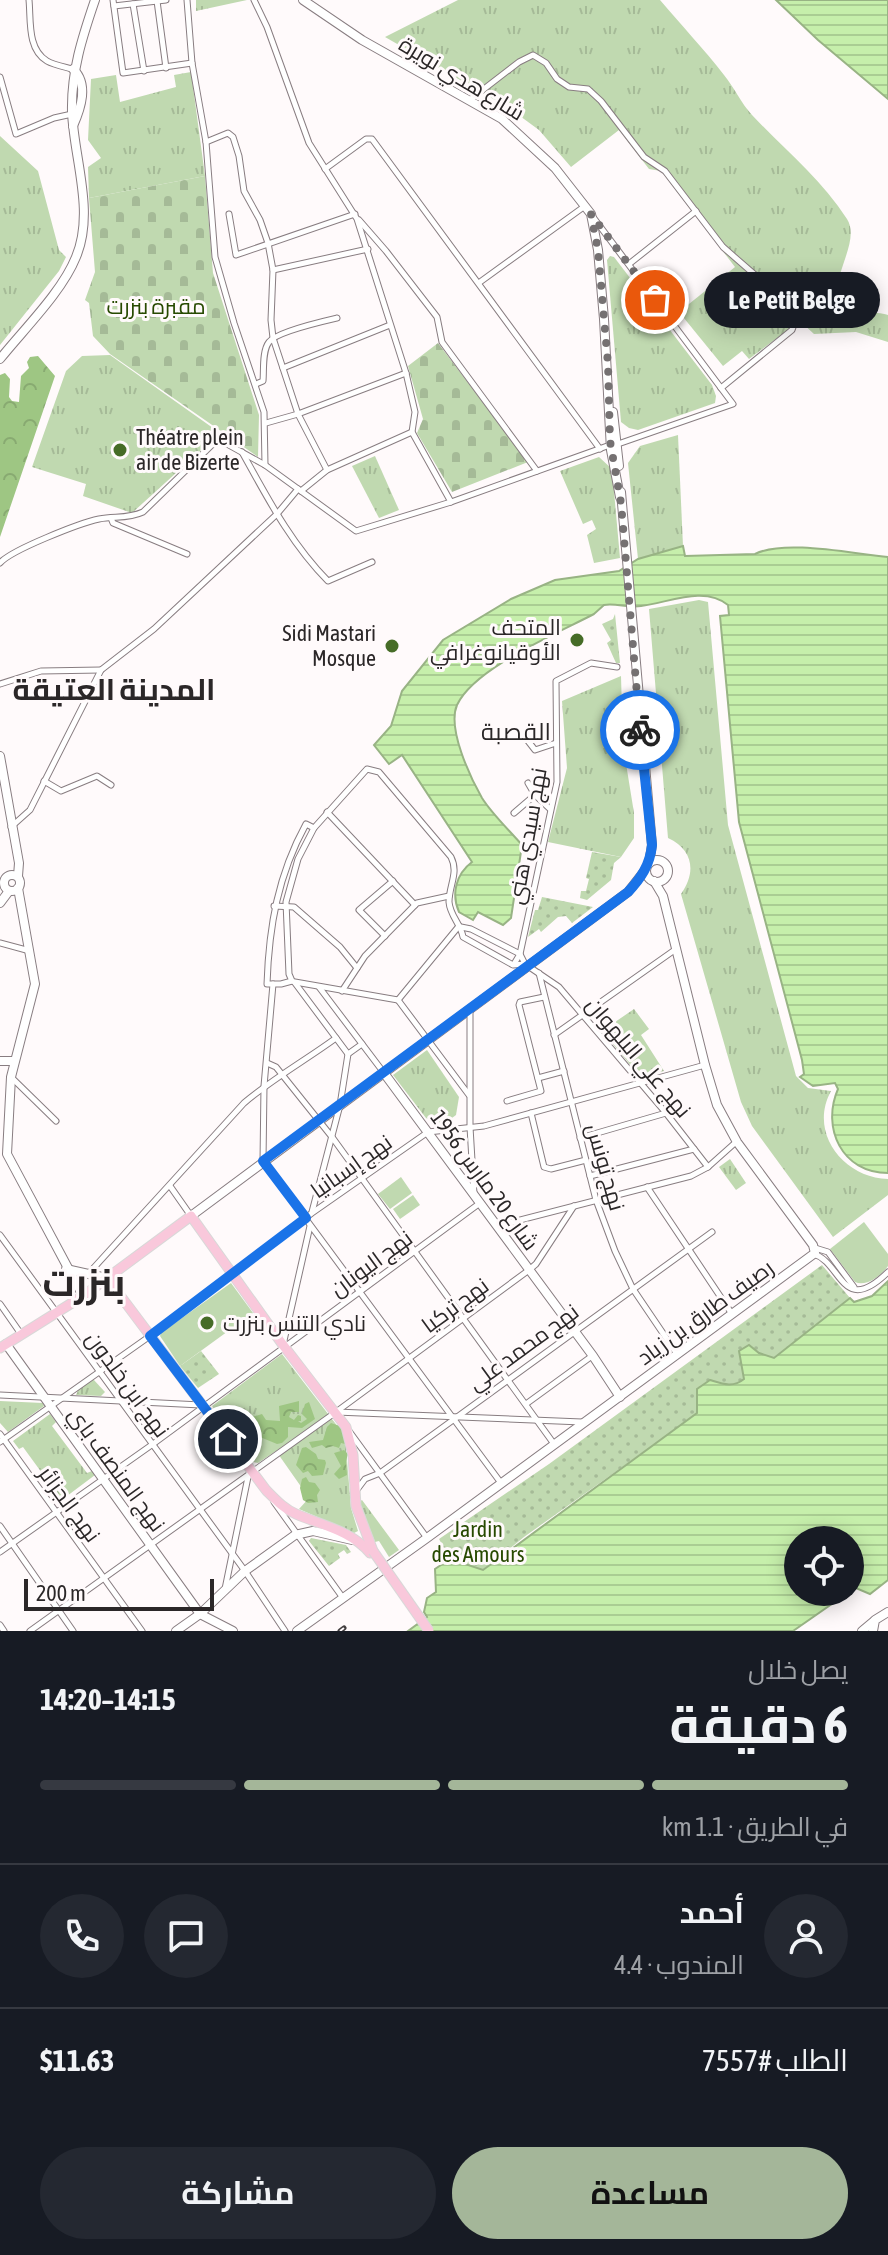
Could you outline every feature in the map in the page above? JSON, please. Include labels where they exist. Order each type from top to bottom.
[{"type":"main road","points":[[0,359],[61,283],[77,255],[84,221],[72,114],[73,69],[95,0]]},
{"type":"main road","name":"شارع هدي نويرة","points":[[303,0],[362,40],[502,119],[555,168],[588,210],[598,250],[652,845]]},
{"type":"main road","points":[[73,69],[80,78],[82,94],[73,127]]},
{"type":"main road","points":[[0,756],[4,798],[16,855],[0,903]]},
{"type":"main road","points":[[652,845],[666,865],[663,896]]},
{"type":"main road","points":[[652,845],[648,876],[663,896],[717,1105],[737,1142],[814,1251]]},
{"type":"main road","points":[[628,892],[648,866],[660,860]]},
{"type":"main road","points":[[3,1346],[83,1296],[628,892],[666,877]]},
{"type":"main road","points":[[8,883],[31,952],[34,991],[11,1077],[7,1154],[83,1296]]},
{"type":"main road","points":[[0,1061],[14,1061]]},
{"type":"main road","name":"شارع 20 مارس 1956","points":[[384,1073],[620,1397]]},
{"type":"main road","points":[[191,1216],[346,1427],[353,1455],[358,1515],[367,1547],[427,1631]]},
{"type":"main road","name":"رصيف طارق بن زياد","points":[[297,1631],[502,1484],[814,1251]]},
{"type":"main road","points":[[66,1269],[107,1278],[250,1474],[266,1490],[289,1510],[367,1547]]},
{"type":"main road","name":"نهج المنصف باي","points":[[3,1346],[200,1614]]},
{"type":"main road","points":[[176,1631],[200,1614],[245,1571],[295,1535],[313,1531],[367,1547]]},
{"type":"main road","points":[[862,1631],[888,1612]]},
{"type":"main road","points":[[200,1614],[233,1631]]},
{"type":"main road","points":[[873,1631],[875,1620]]},
{"type":"street","points":[[29,0],[32,35],[39,53],[48,62],[73,69]]},
{"type":"street","points":[[166,0],[113,3],[121,72],[192,63]]},
{"type":"street","points":[[187,0],[192,63],[206,142],[217,268],[266,423],[265,465]]},
{"type":"street","points":[[254,0],[267,27],[309,143],[356,217],[437,317],[442,342],[537,471]]},
{"type":"street","points":[[157,1],[166,68]]},
{"type":"street","points":[[133,4],[144,71]]},
{"type":"street","points":[[471,99],[533,55],[546,63],[557,79],[569,87],[588,89],[601,101],[644,157],[665,171],[723,247],[762,281],[796,319],[792,330],[721,388]]},
{"type":"street","points":[[0,77],[16,134],[72,114]]},
{"type":"street","points":[[206,142],[232,134],[244,191],[268,243],[273,270],[273,338],[298,414],[327,470]]},
{"type":"street","points":[[325,169],[366,139],[372,139],[600,449]]},
{"type":"street","points":[[0,563],[18,549],[89,522],[127,518],[147,509],[215,440],[221,439],[265,465],[356,531],[451,502],[614,442],[733,404],[588,210],[480,282]]},
{"type":"street","points":[[629,264],[696,211]]},
{"type":"street","points":[[229,214],[235,255],[356,217]]},
{"type":"street","points":[[356,217],[406,373],[415,412],[412,432],[451,502]]},
{"type":"street","points":[[273,270],[368,249]]},
{"type":"street","points":[[256,384],[263,381],[266,348],[273,338],[337,318]]},
{"type":"street","points":[[283,368],[390,325]]},
{"type":"street","points":[[266,423],[406,373]]},
{"type":"street","points":[[11,827],[30,810],[101,670],[154,629],[300,490],[327,470],[412,432]]},
{"type":"street","points":[[242,451],[277,514],[311,564],[328,581],[372,562]]},
{"type":"street","points":[[111,518],[113,523],[187,554]]},
{"type":"street","name":"نهج سيدي هني","points":[[513,965],[520,954],[558,776],[556,681],[591,663],[617,667]]},
{"type":"street","points":[[0,684],[41,671],[101,670]]},
{"type":"street","points":[[528,741],[535,750],[556,743]]},
{"type":"street","points":[[348,1054],[293,981],[286,907],[295,868],[314,828],[363,771],[374,769],[379,772],[451,857],[455,869],[449,896],[450,910],[463,937],[513,965],[527,965]]},
{"type":"street","points":[[44,781],[61,791],[97,776],[111,785]]},
{"type":"street","points":[[528,783],[535,795],[551,810]]},
{"type":"street","points":[[514,813],[535,795]]},
{"type":"street","points":[[327,812],[415,905]]},
{"type":"street","points":[[314,828],[306,824],[274,906],[268,948],[270,984],[263,1161],[502,1484]]},
{"type":"street","points":[[385,936],[359,910],[393,881]]},
{"type":"street","points":[[342,991],[365,956],[415,905],[424,899],[449,896]]},
{"type":"street","points":[[274,906],[294,907],[340,947],[357,968]]},
{"type":"street","points":[[460,926],[520,954],[527,965]]},
{"type":"street","points":[[398,1000],[460,926]]},
{"type":"street","points":[[0,943],[31,952]]},
{"type":"street","points":[[554,1035],[676,948]]},
{"type":"street","name":"نهج علي البلهوان","points":[[527,965],[559,987],[708,1167]]},
{"type":"street","name":"نهج تونس","points":[[539,973],[596,1200],[633,1289],[677,1354]]},
{"type":"street","points":[[270,984],[293,981],[398,1000],[470,1096]]},
{"type":"street","name":"شارع 20 مارس 1956","points":[[318,986],[384,1073]]},
{"type":"street","points":[[507,1101],[540,1092],[519,1005],[520,1002],[544,997]]},
{"type":"street","points":[[470,1010],[470,1127],[477,1199]]},
{"type":"street","points":[[88,1274],[244,1103],[336,1038]]},
{"type":"street","points":[[284,1346],[312,1213],[340,1105],[348,1054],[362,1044]]},
{"type":"street","points":[[267,1063],[276,1067],[332,1137],[555,1445]]},
{"type":"street","points":[[428,1132],[484,1126],[705,1065]]},
{"type":"street","points":[[538,1078],[564,1071]]},
{"type":"street","points":[[11,1077],[56,1121]]},
{"type":"street","points":[[531,1113],[544,1167],[551,1169],[586,1159]]},
{"type":"street","points":[[580,1138],[666,1113]]},
{"type":"street","name":"نهج إسبانيا","points":[[47,1402],[61,1399],[100,1372],[312,1213],[428,1132]]},
{"type":"street","points":[[497,1226],[691,1176],[708,1167],[737,1142]]},
{"type":"street","points":[[590,1176],[694,1149]]},
{"type":"street","points":[[170,1186],[191,1216]]},
{"type":"street","points":[[647,1187],[732,1314]]},
{"type":"street","name":"نهج اليونان","points":[[0,1552],[414,1252],[477,1199]]},
{"type":"street","name":"نهج تركيا","points":[[30,1631],[529,1270],[574,1206]]},
{"type":"street","name":"نهج محمد علي","points":[[355,1492],[365,1479],[380,1473],[712,1232]]},
{"type":"street","name":"نهج ابن خلدون","points":[[0,1235],[233,1554],[285,1631]]},
{"type":"street","points":[[814,1251],[823,1257],[840,1281],[855,1288],[872,1286],[888,1272]]},
{"type":"street","points":[[0,1304],[22,1335]]},
{"type":"street","points":[[526,1404],[593,1356]]},
{"type":"street","points":[[0,1395],[47,1402],[61,1399],[202,1405]]},
{"type":"street","points":[[1,1439],[47,1402]]},
{"type":"street","points":[[336,1412],[586,1422]]},
{"type":"street","points":[[346,1427],[427,1538]]},
{"type":"street","name":"نهج الجزائر","points":[[1,1439],[142,1631]]},
{"type":"street","points":[[225,1590],[250,1474]]},
{"type":"street","points":[[266,1490],[343,1599]]},
{"type":"street","points":[[0,1526],[73,1631]]},
{"type":"street","points":[[0,1625],[4,1631]]},
{"type":"green space","points":[[196,0],[247,0],[196,11]]},
{"type":"green space","points":[[458,0],[660,0],[728,80],[752,115],[814,177],[847,219],[851,229],[838,287],[840,297],[846,305],[856,310],[888,315],[888,342],[856,332],[814,334],[800,321],[749,359],[742,351],[723,366],[679,312],[735,267],[661,171],[649,169],[619,130],[571,167],[539,130],[509,108],[385,37]]},
{"type":"green space","points":[[191,72],[205,176],[89,198],[88,167],[101,158],[88,140],[91,79],[116,75],[120,102],[176,87],[174,75]]},
{"type":"green space","points":[[0,136],[38,171],[59,250],[66,257],[59,271],[0,345]]},
{"type":"green space","name":"مقبرة بنزرت","points":[[205,176],[213,273],[259,415],[258,457],[110,354],[93,336],[89,303],[85,300],[95,272],[89,198]]},
{"type":"green space","points":[[610,256],[614,257],[712,385],[715,403],[638,430],[621,422],[607,260]]},
{"type":"green space","points":[[438,343],[528,462],[452,492],[417,433],[423,419],[408,366]]},
{"type":"green space","name":"Théatre plein air de Bizerte","points":[[110,355],[220,433],[132,513],[83,496],[86,484],[32,467],[66,371],[82,356]]},
{"type":"green space","points":[[38,356],[55,376],[0,537],[0,375],[5,373],[10,379],[9,397],[19,402],[21,376],[29,368],[27,362],[30,357]]},
{"type":"green space","points":[[678,435],[683,546],[638,559],[628,463],[640,446]]},
{"type":"green space","points":[[375,456],[399,510],[379,518],[352,466]]},
{"type":"green space","points":[[599,457],[612,469],[620,558],[594,563],[587,535],[596,529],[592,520],[583,524],[560,471]]},
{"type":"green space","points":[[699,600],[708,602],[728,825],[796,1076],[808,1088],[831,1091],[824,1122],[834,1150],[857,1171],[888,1179],[888,1195],[833,1237],[752,1126],[741,1102],[681,894],[689,878],[690,863],[683,849],[668,838],[649,609]]},
{"type":"green space","points":[[615,614],[620,663],[616,663],[607,643],[611,640],[602,624],[613,619]]},
{"type":"green space","points":[[621,676],[623,745],[634,813],[634,838],[621,857],[548,842],[567,768],[562,701]]},
{"type":"green space","points":[[592,852],[621,857],[614,863],[611,880],[587,900],[580,898],[581,891],[586,891]]},
{"type":"green space","points":[[542,897],[593,907],[572,923],[566,916],[558,917],[541,932],[539,929],[528,937]]},
{"type":"green space","points":[[634,1009],[649,1029],[641,1035],[664,1071],[643,1076],[638,1074],[602,1031]]},
{"type":"green space","points":[[427,1050],[459,1097],[456,1115],[445,1121],[434,1122],[426,1118],[393,1075]]},
{"type":"green space","points":[[730,1159],[746,1183],[736,1190],[719,1167]]},
{"type":"green space","points":[[401,1177],[412,1193],[390,1209],[378,1194]]},
{"type":"green space","points":[[413,1195],[420,1205],[400,1219],[393,1209]]},
{"type":"green space","points":[[864,1222],[888,1254],[888,1266],[873,1280],[859,1283],[830,1249]]},
{"type":"green space","name":"Jardin des Amours","points":[[822,1265],[850,1298],[774,1358],[759,1353],[749,1345],[745,1379],[737,1385],[697,1389],[698,1413],[524,1537],[483,1570],[450,1559],[439,1539],[549,1464]]},
{"type":"green space","name":"نادي التنس بنزرت","points":[[231,1283],[253,1313],[180,1366],[161,1333]]},
{"type":"green space","points":[[201,1351],[219,1374],[198,1388],[180,1366]]},
{"type":"green space","points":[[282,1354],[345,1436],[351,1508],[358,1531],[354,1533],[299,1509],[309,1498],[276,1451],[258,1463],[253,1462],[212,1406]]},
{"type":"green space","points":[[93,1379],[105,1392],[101,1396],[76,1395],[80,1386]]},
{"type":"green space","points":[[0,1401],[43,1403],[44,1406],[8,1432],[0,1423]]},
{"type":"green space","points":[[299,1401],[299,1412],[291,1412],[289,1417],[294,1420],[301,1416],[301,1421],[298,1421],[301,1423],[307,1419],[302,1414],[305,1404],[309,1402],[315,1419],[302,1428],[288,1427],[288,1437],[282,1443],[260,1437],[259,1430],[253,1435],[244,1433],[245,1425],[252,1425],[252,1417],[262,1414],[266,1420],[280,1421],[279,1406]]},
{"type":"green space","points":[[50,1414],[56,1422],[52,1426],[87,1473],[92,1471],[95,1475],[59,1502],[55,1498],[58,1495],[23,1447],[19,1449],[13,1441]]},
{"type":"green space","points":[[331,1423],[340,1426],[347,1441],[345,1444],[341,1443],[339,1448],[322,1445],[312,1448],[309,1442],[323,1440]]},
{"type":"green space","points":[[306,1447],[318,1459],[325,1460],[323,1475],[312,1476],[308,1471],[303,1473],[296,1465],[302,1448]]},
{"type":"green space","points":[[344,1450],[348,1454],[347,1475],[339,1479],[334,1474],[341,1466],[334,1453]]},
{"type":"green space","points":[[306,1477],[320,1490],[318,1502],[303,1500],[300,1488],[302,1479]]},
{"type":"green space","points":[[362,1500],[399,1550],[389,1557],[379,1541],[375,1542],[359,1502]]},
{"type":"green space","points":[[311,1538],[346,1545],[351,1552],[347,1554],[344,1550],[338,1554],[340,1558],[329,1566],[309,1541]]},
{"type":"shaded area","points":[[776,0],[888,0],[888,99],[818,40]]},
{"type":"shaded area","points":[[683,546],[685,556],[755,554],[801,548],[888,557],[888,1173],[858,1165],[839,1146],[832,1119],[838,1089],[835,1083],[813,1086],[800,1077],[804,1074],[802,1060],[739,822],[720,616],[729,615],[728,605],[708,596],[697,596],[641,606],[604,605],[594,614],[498,665],[466,691],[455,715],[461,752],[482,798],[522,845],[511,918],[503,925],[478,912],[473,920],[459,912],[455,898],[456,885],[462,872],[472,862],[402,755],[389,764],[374,745],[391,726],[402,691],[443,640],[511,599],[555,580],[619,571],[638,559]]},
{"type":"shaded area","points":[[888,1281],[888,1580],[870,1594],[864,1591],[864,1526],[784,1526],[784,1606],[829,1606],[793,1631],[408,1631],[427,1617],[424,1612],[427,1598],[436,1592],[435,1569],[450,1559],[483,1570],[697,1413],[697,1389],[710,1380],[732,1384],[744,1379],[739,1351],[749,1345],[759,1353],[774,1358],[850,1298],[854,1302],[872,1296]]},
{"type":"railway","points":[[340,1631],[344,1628]]},
{"type":"way so far","points":[[640,730],[621,503],[610,441],[608,364],[598,250],[591,214],[655,300]]},
{"type":"place","name":"Le Petit Belge","points":[[655,300]]},
{"type":"place","name":"Théatre plein air de Bizerte","points":[[120,450]]},
{"type":"place","name":"المتحف الأوقيانوغرافي","points":[[577,640]]},
{"type":"place","name":"Sidi Mastari Mosque","points":[[392,646]]},
{"type":"place","name":"نادي التنس بنزرت","points":[[207,1323]]},
{"type":"district","name":"المدينة العتيقة","points":[[114,690]]},
{"type":"district","name":"القصبة","points":[[516,732]]},
{"type":"district","name":"بنزرت","points":[[84,1283]]},
{"type":"route","points":[[228,1439],[150,1336],[306,1218],[263,1161],[530,966],[628,892],[638,881],[649,863],[652,845],[640,730]]}]
